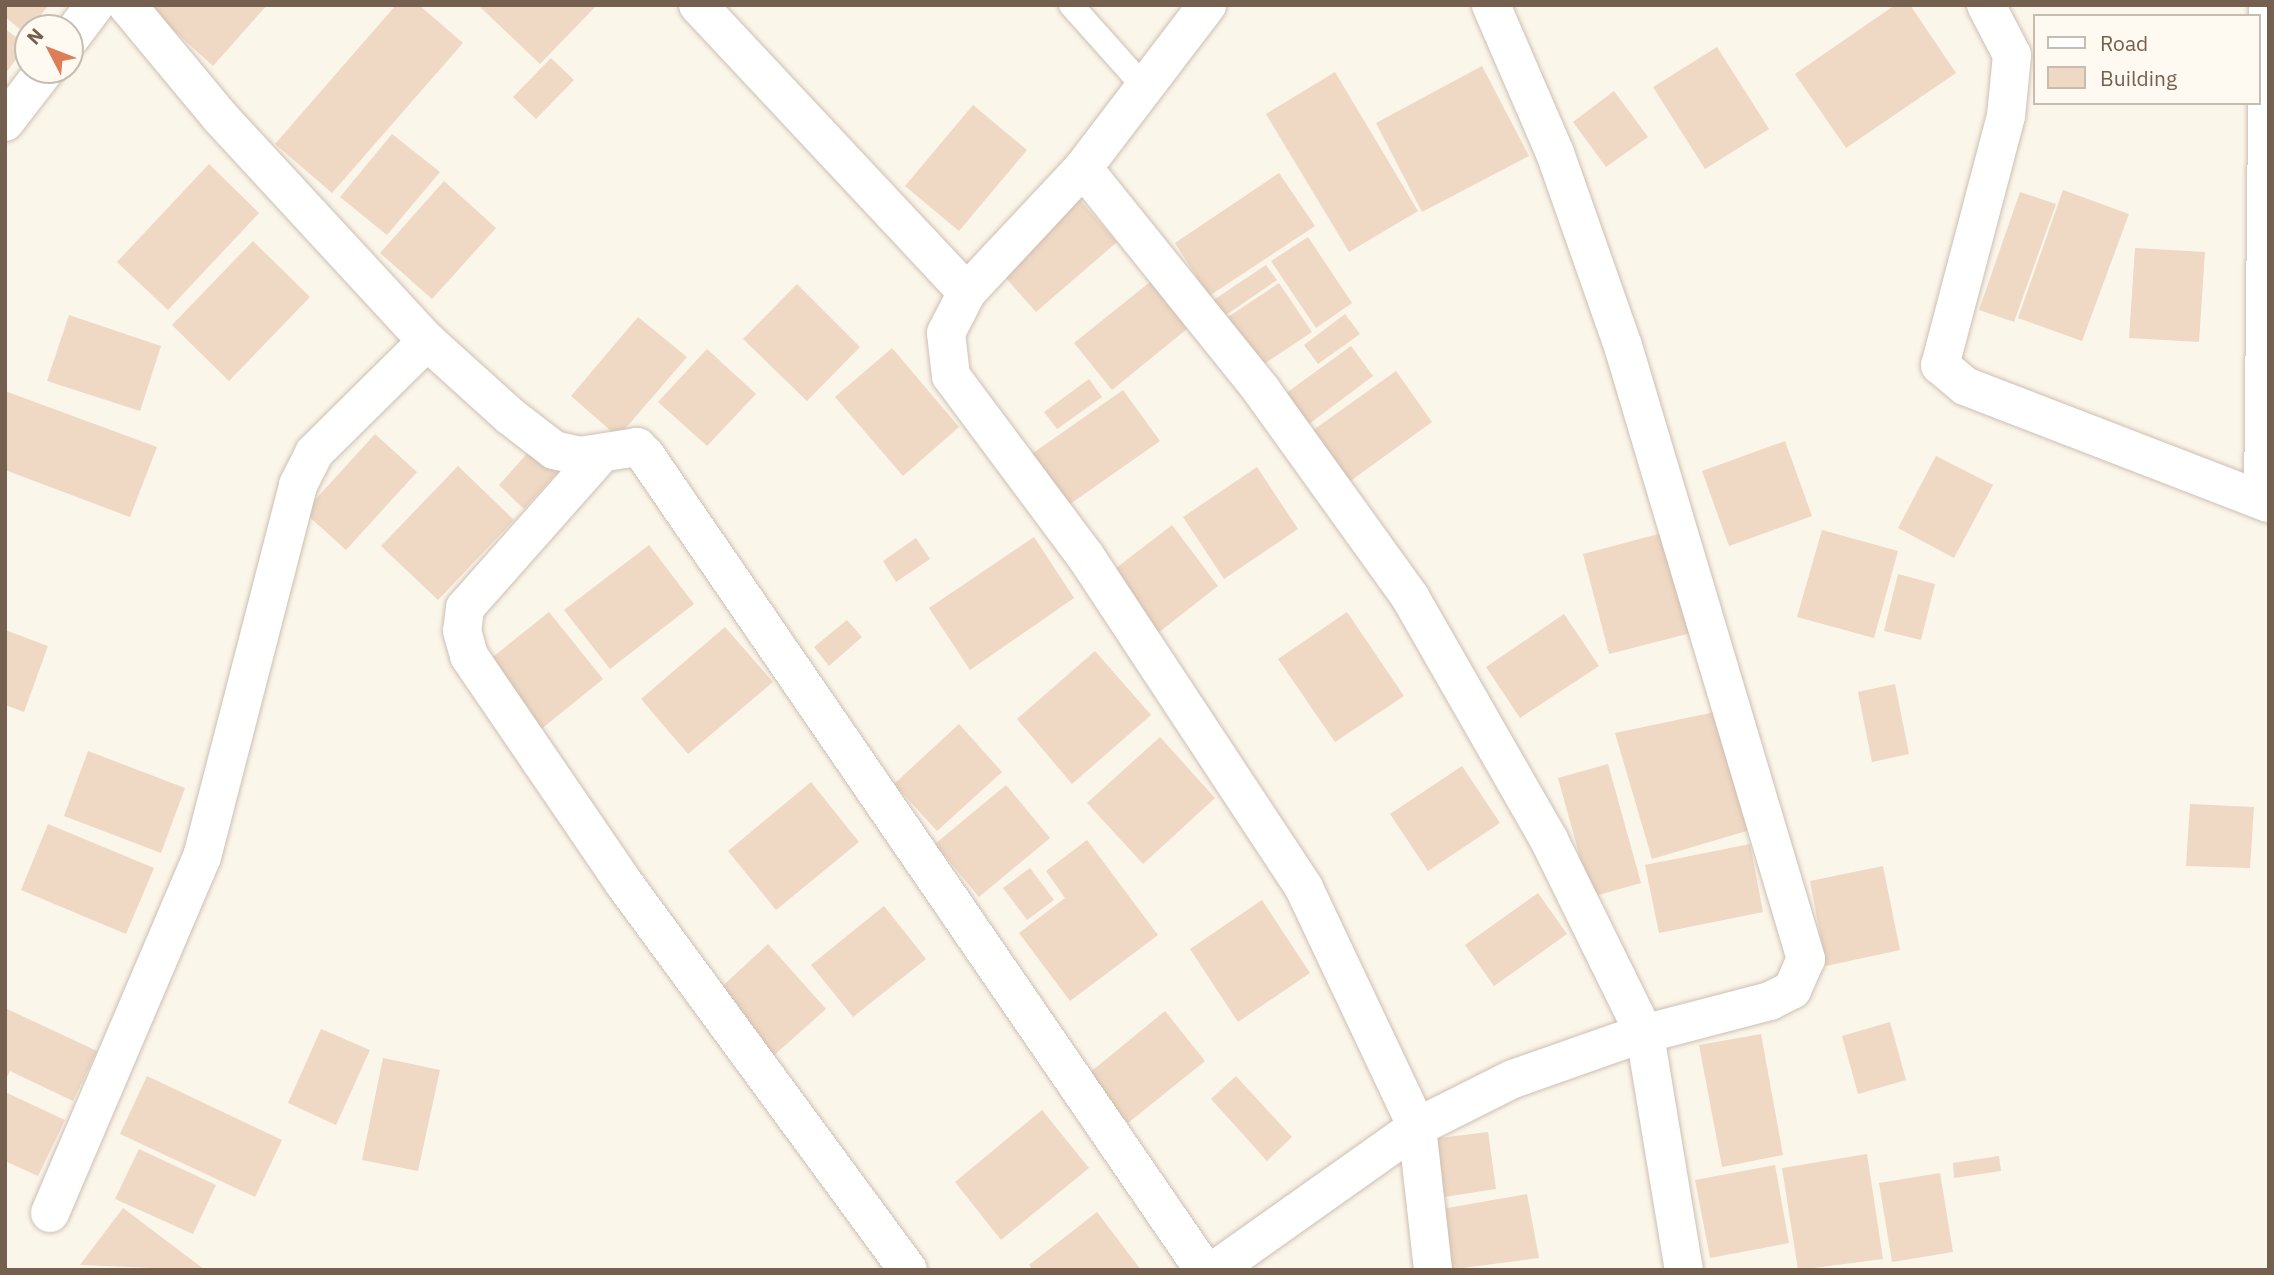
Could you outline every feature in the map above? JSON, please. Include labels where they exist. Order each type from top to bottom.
[{"type":"street","points":[[84,20],[95,5]]},
{"type":"street","points":[[127,5],[220,117],[427,341],[554,450],[602,453],[637,447],[684,502],[1204,1270]]},
{"type":"street","points":[[698,5],[967,292]]},
{"type":"street","points":[[1207,5],[1147,90],[1083,168],[967,292],[946,333],[951,376],[1086,557],[1304,888],[1417,1127],[1433,1270]]},
{"type":"street","points":[[1215,1270],[1417,1127],[1513,1079],[1645,1035],[1770,1001],[1792,990],[1806,958],[1623,346],[1555,153],[1491,5]]},
{"type":"street","points":[[1986,5],[2012,55],[2007,116],[1940,365],[1965,386],[2266,502],[2268,5]]},
{"type":"street","points":[[5,122],[34,84]]},
{"type":"street","points":[[1083,168],[1262,391],[1410,597],[1583,902],[1645,1035],[1684,1270]]},
{"type":"street","points":[[50,1213],[202,857],[299,485],[314,453],[427,341]]},
{"type":"street","points":[[602,453],[465,608],[462,631],[469,656],[623,882],[844,1174],[908,1270]]},
{"type":"lane","points":[[1071,5],[1147,90]]},
{"type":"building","points":[[5,5],[49,5],[41,14],[14,14],[14,24],[5,17]]},
{"type":"building","points":[[153,5],[267,5],[213,66],[150,9]]},
{"type":"building","points":[[396,5],[419,5],[463,43],[332,193],[275,144]]},
{"type":"building","points":[[478,5],[597,5],[540,64]]},
{"type":"building","points":[[1895,5],[1910,5],[1956,73],[1846,148],[1795,74]]},
{"type":"building","points":[[5,29],[14,36],[14,62],[5,74]]},
{"type":"building","points":[[1717,47],[1769,129],[1705,169],[1653,87]]},
{"type":"building","points":[[551,58],[574,80],[536,119],[513,97]]},
{"type":"building","points":[[1482,66],[1529,156],[1422,212],[1376,123]]},
{"type":"building","points":[[1335,72],[1418,211],[1349,252],[1266,114]]},
{"type":"building","points":[[1614,91],[1648,137],[1606,167],[1573,122]]},
{"type":"building","points":[[973,105],[1027,150],[959,231],[905,186]]},
{"type":"building","points":[[392,134],[440,172],[387,235],[340,197]]},
{"type":"building","points":[[209,164],[259,213],[168,310],[117,262]]},
{"type":"building","points":[[1279,173],[1315,226],[1209,296],[1175,243]]},
{"type":"building","points":[[444,181],[496,228],[432,299],[380,253]]},
{"type":"building","points":[[2063,190],[2129,214],[2082,341],[2018,318]]},
{"type":"building","points":[[2020,192],[2056,204],[2014,322],[1979,310]]},
{"type":"building","points":[[1078,198],[1117,242],[1036,312],[997,268]]},
{"type":"building","points":[[1308,237],[1352,303],[1316,328],[1271,261]]},
{"type":"building","points":[[253,241],[310,297],[229,381],[172,325]]},
{"type":"building","points":[[2135,248],[2205,252],[2199,342],[2129,338]]},
{"type":"building","points":[[1266,265],[1277,280],[1223,317],[1212,301]]},
{"type":"building","points":[[1150,282],[1187,329],[1112,390],[1074,343]]},
{"type":"building","points":[[1279,283],[1312,332],[1258,368],[1225,319]]},
{"type":"building","points":[[797,284],[860,347],[807,401],[743,339]]},
{"type":"building","points":[[1345,314],[1360,334],[1318,364],[1304,345]]},
{"type":"building","points":[[69,315],[161,346],[140,411],[47,381]]},
{"type":"building","points":[[638,317],[687,357],[618,437],[571,396]]},
{"type":"building","points":[[1351,346],[1373,376],[1301,430],[1278,399]]},
{"type":"building","points":[[892,348],[959,427],[903,476],[835,397]]},
{"type":"building","points":[[707,349],[756,394],[707,446],[658,402]]},
{"type":"building","points":[[1396,371],[1432,422],[1342,487],[1305,436]]},
{"type":"building","points":[[1089,379],[1102,397],[1057,429],[1044,412]]},
{"type":"building","points":[[1123,390],[1160,441],[1063,509],[1026,458]]},
{"type":"building","points":[[5,391],[157,447],[130,517],[5,470]]},
{"type":"building","points":[[375,434],[417,472],[346,550],[304,512]]},
{"type":"building","points":[[1785,441],[1812,516],[1729,546],[1702,471]]},
{"type":"building","points":[[531,449],[557,473],[524,509],[499,485]]},
{"type":"building","points":[[1936,456],[1993,485],[1954,558],[1898,528]]},
{"type":"building","points":[[458,466],[514,520],[438,600],[381,546]]},
{"type":"building","points":[[1257,467],[1298,529],[1224,579],[1183,517]]},
{"type":"building","points":[[1172,525],[1218,586],[1158,633],[1111,572]]},
{"type":"building","points":[[1822,530],[1898,551],[1874,638],[1797,617]]},
{"type":"building","points":[[1666,532],[1691,633],[1609,654],[1583,554]]},
{"type":"building","points":[[1034,537],[1074,598],[970,670],[929,608]]},
{"type":"building","points":[[916,538],[930,559],[896,582],[883,561]]},
{"type":"building","points":[[649,545],[694,604],[610,669],[564,610]]},
{"type":"building","points":[[1898,574],[1935,584],[1921,640],[1884,631]]},
{"type":"building","points":[[549,612],[603,679],[534,735],[479,668]]},
{"type":"building","points":[[1347,612],[1404,696],[1335,742],[1278,659]]},
{"type":"building","points":[[1564,614],[1599,666],[1520,718],[1486,667]]},
{"type":"building","points":[[847,620],[862,637],[829,666],[814,647]]},
{"type":"building","points":[[725,627],[773,682],[688,754],[641,699]]},
{"type":"building","points":[[5,630],[48,646],[24,712],[5,705]]},
{"type":"building","points":[[1095,651],[1151,715],[1072,784],[1017,719]]},
{"type":"building","points":[[1895,684],[1909,754],[1872,762],[1858,692]]},
{"type":"building","points":[[1715,712],[1750,830],[1652,859],[1615,733]]},
{"type":"building","points":[[959,724],[1002,772],[937,831],[894,784]]},
{"type":"building","points":[[1160,737],[1215,798],[1143,864],[1087,803]]},
{"type":"building","points":[[88,751],[185,788],[161,853],[64,816]]},
{"type":"building","points":[[1608,764],[1641,883],[1591,897],[1558,778]]},
{"type":"building","points":[[1462,766],[1500,823],[1428,871],[1390,814]]},
{"type":"building","points":[[811,782],[859,842],[776,910],[728,851]]},
{"type":"building","points":[[1006,785],[1050,838],[979,897],[935,844]]},
{"type":"building","points":[[2190,804],[2254,807],[2250,868],[2186,866]]},
{"type":"building","points":[[48,824],[154,868],[126,934],[21,890]]},
{"type":"building","points":[[1087,840],[1158,935],[1070,1001],[1019,933],[1065,898],[1046,871]]},
{"type":"building","points":[[1750,844],[1763,912],[1659,933],[1645,865]]},
{"type":"building","points":[[1883,866],[1900,950],[1826,966],[1810,881]]},
{"type":"building","points":[[1030,868],[1054,900],[1027,920],[1003,888]]},
{"type":"building","points":[[1538,893],[1567,934],[1494,986],[1465,945]]},
{"type":"building","points":[[1262,900],[1310,973],[1238,1022],[1190,949]]},
{"type":"building","points":[[884,906],[926,959],[853,1017],[811,965]]},
{"type":"building","points":[[768,944],[826,1009],[772,1057],[715,993]]},
{"type":"building","points":[[5,1008],[97,1051],[73,1101],[10,1071],[5,1081]]},
{"type":"building","points":[[1165,1011],[1205,1061],[1128,1123],[1088,1074]]},
{"type":"building","points":[[1890,1022],[1906,1080],[1858,1094],[1842,1036]]},
{"type":"building","points":[[321,1029],[370,1050],[336,1125],[288,1103]]},
{"type":"building","points":[[1761,1034],[1783,1155],[1722,1167],[1699,1045]]},
{"type":"building","points":[[383,1058],[440,1070],[418,1171],[362,1160]]},
{"type":"building","points":[[147,1076],[282,1140],[255,1197],[120,1134]]},
{"type":"building","points":[[1236,1076],[1292,1137],[1267,1161],[1211,1099]]},
{"type":"building","points":[[5,1092],[65,1120],[38,1176],[5,1161]]},
{"type":"building","points":[[1042,1110],[1089,1168],[1001,1240],[955,1182]]},
{"type":"building","points":[[1488,1132],[1496,1189],[1431,1199],[1423,1140]]},
{"type":"building","points":[[139,1149],[216,1185],[193,1234],[115,1199]]},
{"type":"building","points":[[1867,1154],[1883,1259],[1798,1270],[1782,1168]]},
{"type":"building","points":[[1999,1156],[2001,1171],[1954,1178],[1953,1163]]},
{"type":"building","points":[[1775,1165],[1789,1243],[1710,1258],[1695,1180]]},
{"type":"building","points":[[1940,1173],[1953,1252],[1892,1262],[1879,1183]]},
{"type":"building","points":[[1527,1194],[1539,1258],[1447,1270],[1436,1210]]},
{"type":"building","points":[[123,1208],[205,1270],[80,1265]]},
{"type":"building","points":[[1097,1212],[1141,1270],[1033,1270],[1029,1265]]}]
